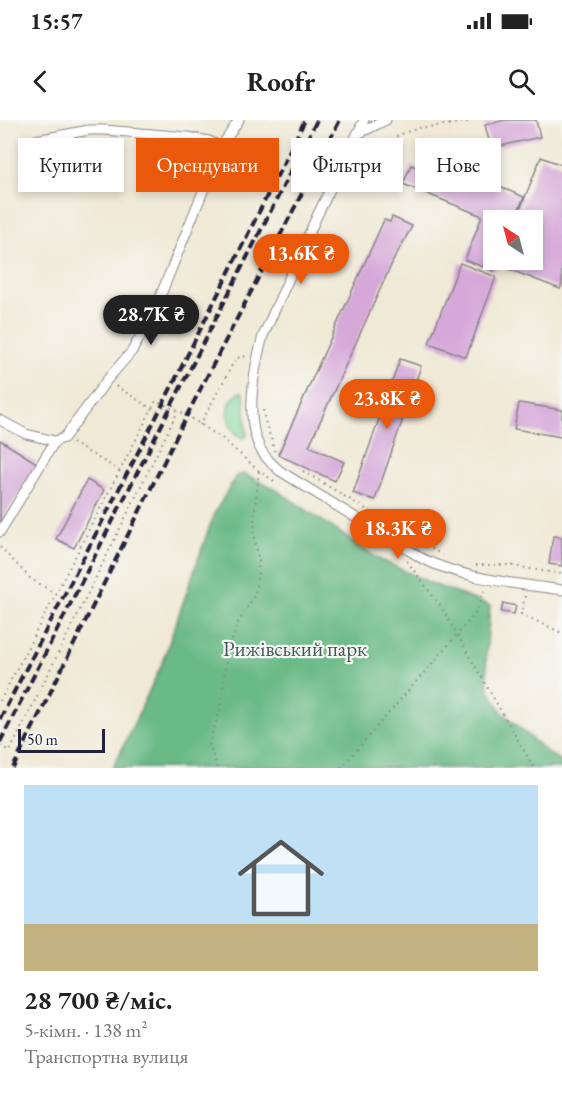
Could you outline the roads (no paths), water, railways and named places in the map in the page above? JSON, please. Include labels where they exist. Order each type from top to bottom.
[{"type":"street","points":[[227,138],[239,120]]},
{"type":"street","points":[[364,120],[263,336],[257,357],[253,413],[256,436],[267,458],[280,471],[423,559],[447,569],[489,579],[562,590]]},
{"type":"street","points":[[356,135],[386,120]]},
{"type":"street","points":[[47,138],[89,130],[193,138]]},
{"type":"street","points":[[0,532],[60,440],[132,351],[153,314],[203,192]]},
{"type":"street","points":[[0,420],[26,434],[60,440]]},
{"type":"railway","points":[[0,719],[163,404],[305,120]]},
{"type":"railway","points":[[0,742],[317,120]]},
{"type":"railway","points":[[13,768],[187,415],[340,120]]},
{"type":"park label","name":"Рижівський парк","points":[[295,648]]}]
